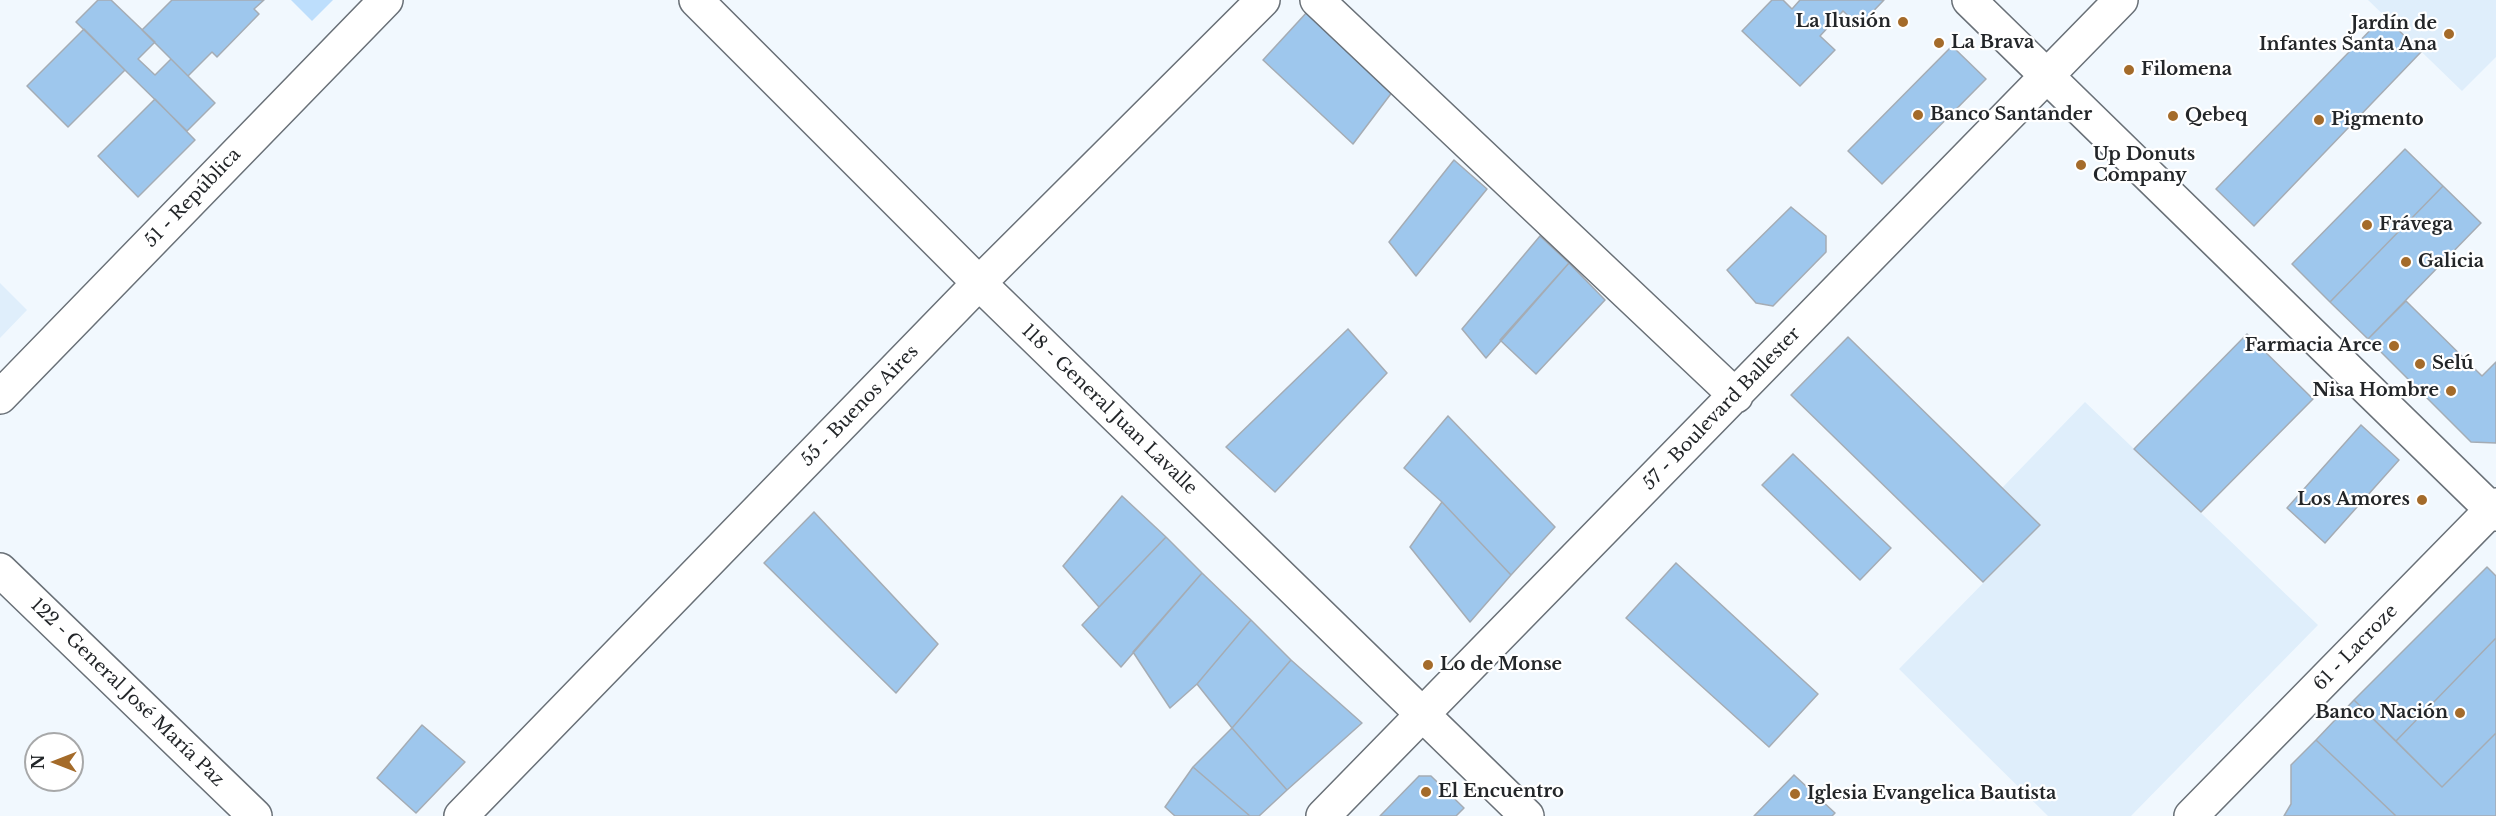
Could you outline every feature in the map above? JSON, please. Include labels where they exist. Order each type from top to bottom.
[{"type":"street","name":"51 - República","points":[[0,397],[386,0]]},
{"type":"street","name":"118 - General Juan Lavalle","points":[[696,0],[979,283],[1527,816]]},
{"type":"street","name":"55 - Buenos Aires","points":[[461,816],[979,283],[1263,0]]},
{"type":"street","points":[[1317,0],[1736,396]]},
{"type":"street","points":[[1969,0],[2494,510]]},
{"type":"street","name":"57 - Boulevard Ballester","points":[[1323,816],[2121,0]]},
{"type":"street","name":"61 - Lacroze","points":[[2191,816],[2494,510]]},
{"type":"street","name":"122 - General José María Paz","points":[[0,570],[255,816]]},
{"type":"shaded area","points":[[291,0],[333,0],[312,21]]},
{"type":"shaded area","name":"Jardín de Infantes Santa Ana","points":[[2368,0],[2496,0],[2496,57],[2462,91]]},
{"type":"shaded area","points":[[0,283],[27,310],[0,338]]},
{"type":"shaded area","points":[[2085,402],[2318,625],[2131,816],[2048,816],[1899,669],[2040,525],[2002,488]]},
{"type":"building","points":[[98,0],[111,0],[155,42],[138,59],[155,75],[171,59],[215,103],[187,131],[76,22]]},
{"type":"building","points":[[172,0],[264,0],[254,9],[259,14],[217,57],[212,52],[188,76],[142,30]]},
{"type":"building","points":[[1772,0],[1783,0],[1792,9],[1800,0],[1884,0],[1859,26],[1843,11],[1820,36],[1835,50],[1800,86],[1742,31]]},
{"type":"building","points":[[1308,11],[1393,91],[1353,144],[1263,60]]},
{"type":"building","name":"Pigmento","points":[[2384,16],[2421,52],[2254,226],[2216,189]]},
{"type":"building","points":[[84,29],[125,70],[68,127],[27,86]]},
{"type":"building","name":"Banco Santander","points":[[1952,46],[1986,79],[1882,184],[1848,151]]},
{"type":"building","points":[[155,99],[195,140],[138,197],[98,156]]},
{"type":"building","name":"Frávega","points":[[2405,149],[2443,186],[2330,302],[2292,264]]},
{"type":"building","points":[[1454,160],[1487,189],[1416,276],[1389,242]]},
{"type":"building","name":"Galicia","points":[[2443,186],[2481,223],[2368,339],[2330,302]]},
{"type":"building","points":[[1791,207],[1826,236],[1826,252],[1773,306],[1756,303],[1727,270]]},
{"type":"building","points":[[1540,236],[1569,263],[1486,358],[1462,329]]},
{"type":"building","points":[[1569,263],[1605,300],[1536,374],[1500,340]]},
{"type":"building","points":[[2406,301],[2482,376],[2496,362],[2496,443],[2471,442],[2368,339]]},
{"type":"building","points":[[1348,329],[1387,373],[1275,492],[1226,447]]},
{"type":"building","points":[[2247,334],[2313,399],[2201,512],[2134,449]]},
{"type":"building","points":[[1848,337],[2040,525],[1983,582],[1791,395]]},
{"type":"building","points":[[1448,416],[1555,527],[1511,575],[1442,502],[1404,468]]},
{"type":"building","points":[[2361,425],[2399,460],[2325,543],[2287,508]]},
{"type":"building","points":[[1793,454],[1891,548],[1860,580],[1762,485]]},
{"type":"building","points":[[1122,496],[1166,537],[1099,607],[1063,566]]},
{"type":"building","points":[[1442,502],[1511,575],[1470,622],[1410,547]]},
{"type":"building","points":[[814,512],[938,644],[896,693],[764,563]]},
{"type":"building","points":[[1166,537],[1202,573],[1121,667],[1082,625]]},
{"type":"building","points":[[1676,563],[1818,694],[1769,747],[1626,618]]},
{"type":"building","points":[[2487,567],[2496,576],[2496,638],[2396,741],[2354,700]]},
{"type":"building","points":[[1202,573],[1251,620],[1197,684],[1170,708],[1133,652]]},
{"type":"building","points":[[1251,620],[1291,660],[1232,728],[1197,684]]},
{"type":"building","name":"Banco Nación","points":[[2496,638],[2496,733],[2442,787],[2396,741]]},
{"type":"building","points":[[1291,660],[1362,723],[1287,790],[1232,728]]},
{"type":"building","points":[[2354,700],[2442,787],[2496,733],[2496,816],[2396,816],[2316,740]]},
{"type":"building","points":[[422,725],[465,762],[416,813],[377,778]]},
{"type":"building","points":[[1232,728],[1287,790],[1259,816],[1250,816],[1193,767]]},
{"type":"building","points":[[2316,740],[2396,816],[2284,816],[2291,804],[2291,765]]},
{"type":"building","points":[[1193,767],[1250,816],[1175,816],[1165,807]]},
{"type":"building","name":"Iglesia Evangelica Bautista","points":[[1794,775],[1835,813],[1832,816],[1754,816]]},
{"type":"building","name":"El Encuentro","points":[[1419,776],[1431,776],[1464,808],[1456,816],[1380,816]]},
{"type":"place","name":"La Ilusión","points":[[1903,22]]},
{"type":"place","name":"Jardín de Infantes Santa Ana","points":[[2449,34]]},
{"type":"place","name":"La Brava","points":[[1939,43]]},
{"type":"place","name":"Filomena","points":[[2129,70]]},
{"type":"place","name":"Banco Santander","points":[[1918,115]]},
{"type":"place","name":"Qebeq","points":[[2173,116]]},
{"type":"place","name":"Pigmento","points":[[2319,120]]},
{"type":"place","name":"Up Donuts Company","points":[[2081,165]]},
{"type":"place","name":"Frávega","points":[[2367,225]]},
{"type":"place","name":"Galicia","points":[[2406,262]]},
{"type":"place","name":"Farmacia Arce","points":[[2394,346]]},
{"type":"place","name":"Selú","points":[[2420,364]]},
{"type":"place","name":"Nisa Hombre","points":[[2451,391]]},
{"type":"place","name":"Los Amores","points":[[2422,500]]},
{"type":"place","name":"Lo de Monse","points":[[1428,665]]},
{"type":"place","name":"Banco Nación","points":[[2460,713]]},
{"type":"place","name":"El Encuentro","points":[[1426,792]]},
{"type":"place","name":"Iglesia Evangelica Bautista","points":[[1795,794]]}]
